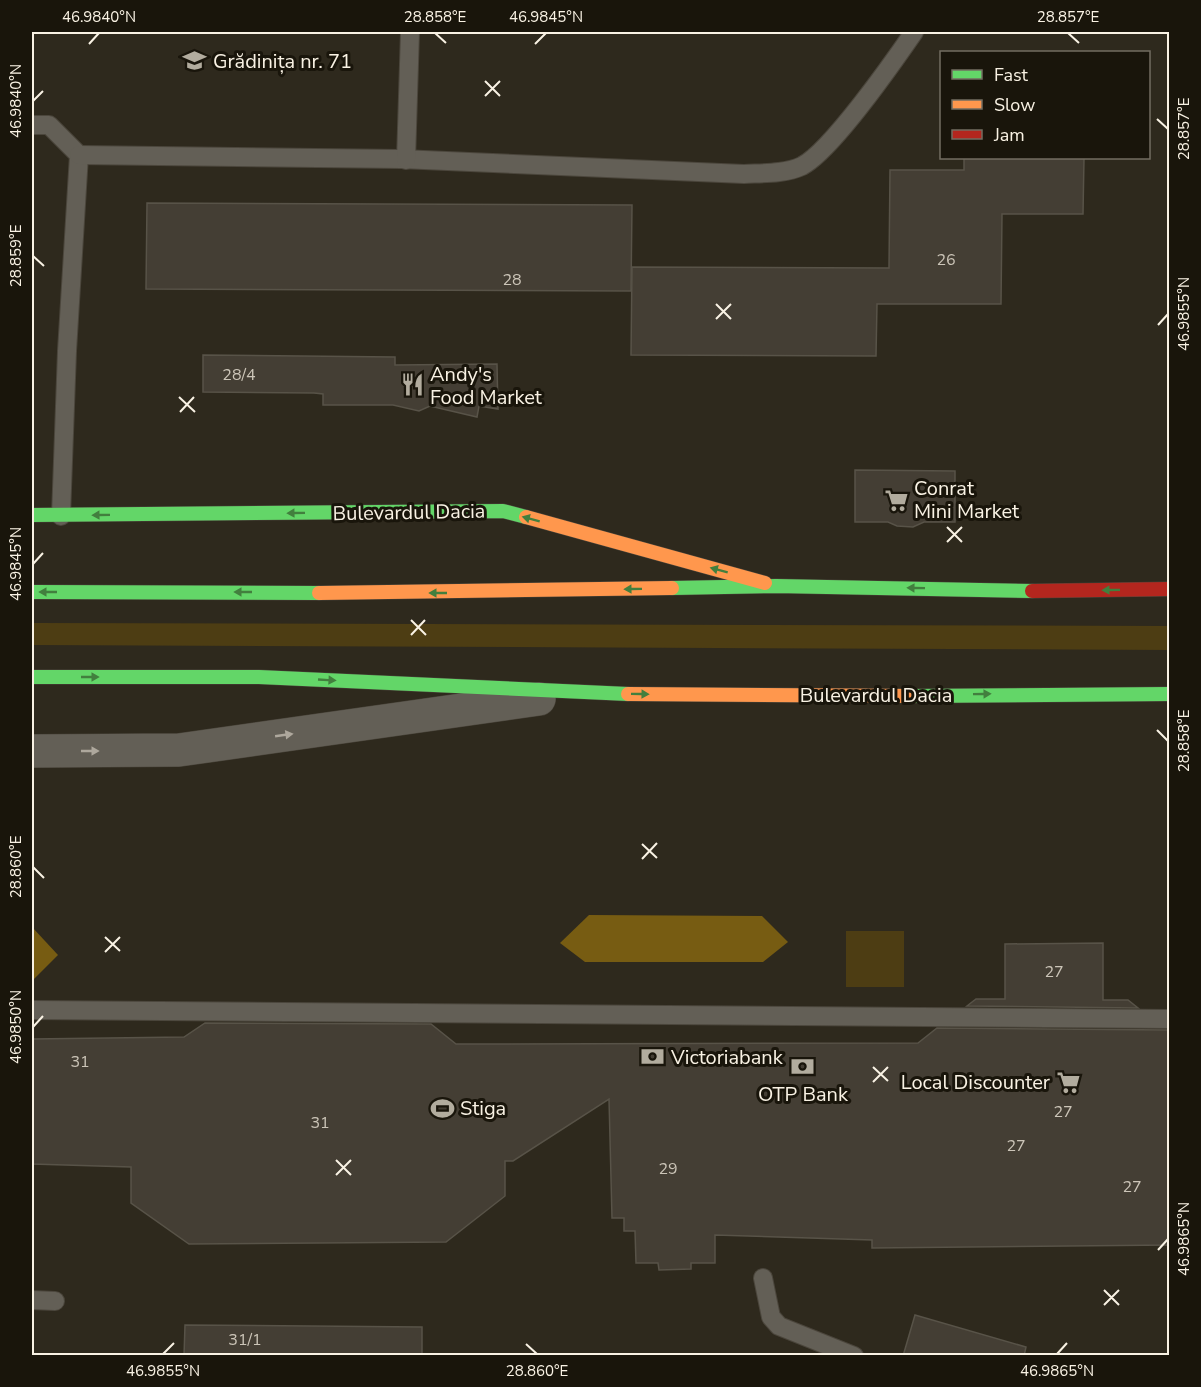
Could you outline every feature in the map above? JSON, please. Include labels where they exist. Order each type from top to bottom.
[{"type":"main road","name":"Bulevardul Dacia","points":[[32,515],[503,511],[776,586]]},
{"type":"main road","name":"Bulevardul Dacia","points":[[32,592],[462,593],[776,586],[1059,591],[1170,589]]},
{"type":"main road","name":"Bulevardul Dacia","points":[[32,677],[259,677],[582,693],[1170,694]]},
{"type":"main road","points":[[1139,695],[1170,704]]},
{"type":"street","name":"Bulevardul Dacia","points":[[32,751],[179,750],[582,693]]},
{"type":"lane","points":[[406,160],[410,32]]},
{"type":"lane","points":[[32,125],[49,125],[79,155],[406,160],[744,174],[778,172],[803,165],[826,146],[914,32]]},
{"type":"lane","points":[[61,516],[67,351],[79,155]]},
{"type":"lane","points":[[32,1010],[1170,1018]]},
{"type":"lane","points":[[763,1278],[771,1317],[779,1326],[854,1356]]},
{"type":"lane","points":[[32,1300],[55,1301]]},
{"type":"shaded area","points":[[32,623],[1169,626],[1170,650],[32,645]]},
{"type":"shaded area","points":[[589,915],[762,916],[788,942],[763,962],[585,962],[560,943]]},
{"type":"shaded area","points":[[32,927],[58,955],[33,980],[32,980]]},
{"type":"shaded area","points":[[846,931],[904,931],[904,987],[846,987]]},
{"type":"building","points":[[964,159],[1084,159],[1083,214],[1002,214],[1001,304],[877,304],[876,356],[631,355],[632,267],[889,268],[890,170],[964,170]]},
{"type":"building","points":[[147,203],[632,205],[631,291],[146,289]]},
{"type":"building","name":"Andy's Food Market","points":[[203,355],[395,357],[395,365],[497,364],[498,409],[479,406],[477,417],[430,406],[419,411],[393,405],[323,405],[323,394],[314,393],[203,392]]},
{"type":"building","points":[[855,470],[955,471],[955,522],[924,522],[913,527],[897,526],[888,522],[855,522]]},
{"type":"building","points":[[1103,943],[1103,1000],[1128,1000],[1138,1008],[967,1006],[976,999],[1005,999],[1005,944]]},
{"type":"building","points":[[205,1023],[431,1024],[456,1044],[918,1043],[937,1028],[1170,1030],[1170,1245],[872,1248],[872,1240],[715,1235],[715,1263],[691,1263],[691,1269],[659,1270],[658,1263],[636,1263],[635,1231],[624,1231],[624,1218],[612,1218],[609,1099],[513,1161],[505,1161],[505,1196],[446,1242],[189,1244],[131,1203],[131,1167],[32,1164],[32,1039],[184,1037]]},
{"type":"building","points":[[915,1315],[1026,1347],[1024,1356],[903,1356]]},
{"type":"building","points":[[185,1325],[422,1327],[422,1356],[184,1356]]},
{"type":"traffic: fast","points":[[32,515],[503,511],[526,517]]},
{"type":"traffic: fast","points":[[672,588],[776,586],[1032,591]]},
{"type":"traffic: fast","points":[[32,592],[319,593]]},
{"type":"traffic: fast","points":[[32,677],[259,677],[628,694]]},
{"type":"traffic: fast","points":[[913,696],[1170,694]]},
{"type":"traffic: slow","points":[[526,517],[765,583]]},
{"type":"traffic: slow","points":[[319,593],[672,588]]},
{"type":"traffic: slow","points":[[628,694],[913,696]]},
{"type":"traffic: jam","points":[[1032,591],[1170,589]]},
{"type":"place","name":"Grădinița nr. 71","points":[[195,61]]},
{"type":"place","name":"Andy's Food Market","points":[[412,385]]},
{"type":"place","name":"Conrat Mini Market","points":[[896,500]]},
{"type":"place","name":"Victoriabank","points":[[653,1057]]},
{"type":"place","name":"OTP Bank","points":[[803,1066]]},
{"type":"place","name":"Local Discounter","points":[[1068,1082]]},
{"type":"place","name":"Stiga","points":[[442,1108]]}]
